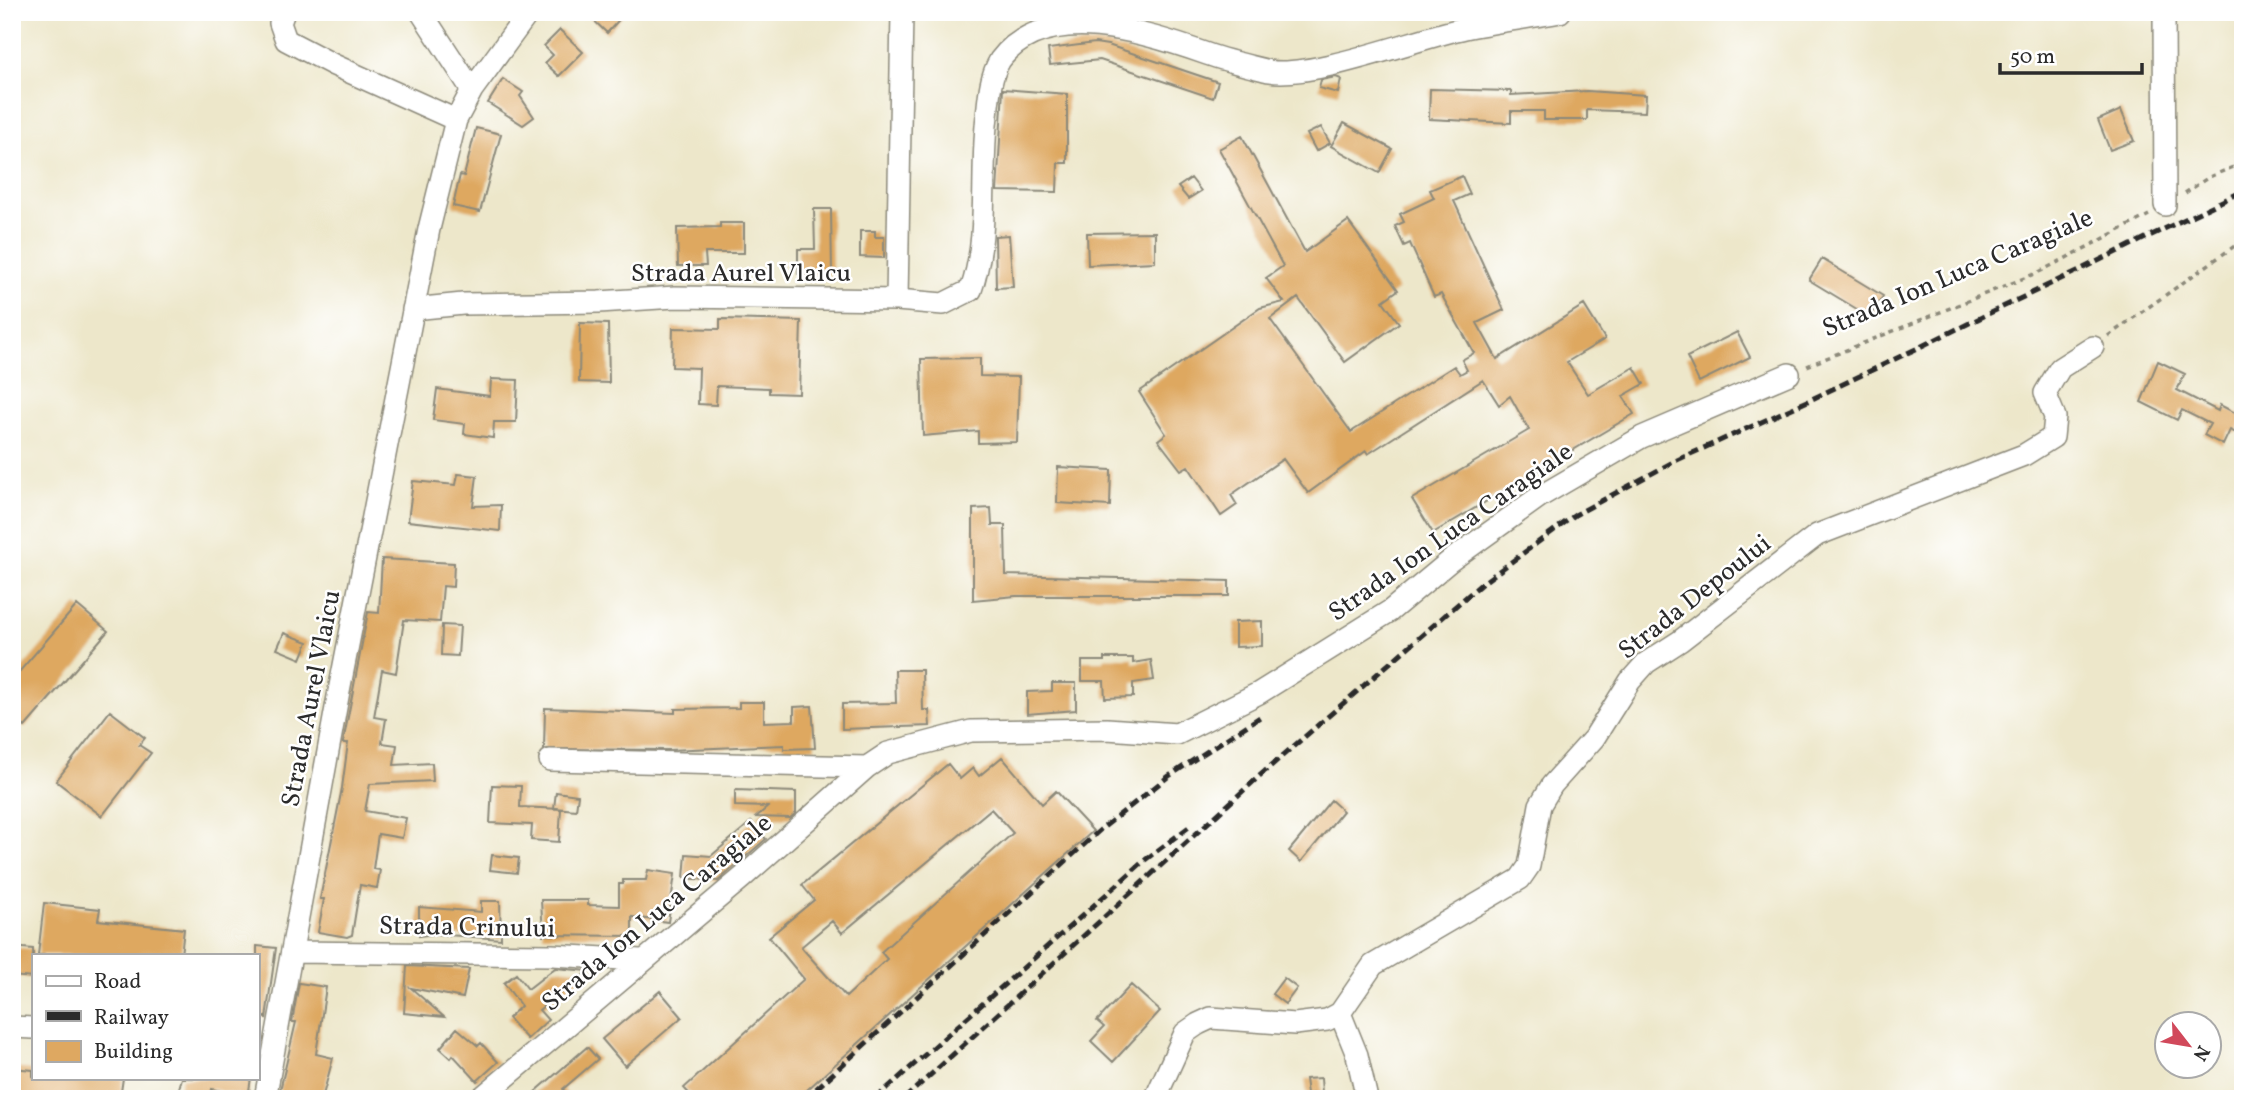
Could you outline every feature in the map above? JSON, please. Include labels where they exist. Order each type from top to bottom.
[{"type":"street","points":[[284,12],[280,23],[286,40],[334,65],[456,120]]},
{"type":"street","points":[[421,12],[471,90]]},
{"type":"street","name":"Strada Aurel Vlaicu","points":[[265,1099],[266,1050],[292,951],[429,229],[456,120],[471,90],[530,12]]},
{"type":"street","points":[[897,300],[902,12]]},
{"type":"street","name":"Strada Aurel Vlaicu","points":[[413,309],[463,304],[599,302],[675,297],[897,300],[943,304],[971,289],[980,263],[983,150],[991,80],[1000,59],[1020,34],[1058,20],[1082,17],[1138,27],[1210,55],[1273,71],[1320,67],[1467,27],[1560,12]]},
{"type":"street","points":[[2165,12],[2165,205]]},
{"type":"street","name":"Strada Depoului","points":[[1340,1013],[1373,965],[1520,879],[1529,866],[1540,805],[1552,785],[1594,738],[1630,681],[1646,663],[1681,641],[1817,535],[2024,454],[2053,437],[2055,416],[2045,393],[2060,368],[2093,347]]},
{"type":"street","name":"Strada Ion Luca Caragiale","points":[[480,1099],[640,960],[743,877],[867,767],[888,753],[971,731],[1107,729],[1177,734],[1259,693],[1390,611],[1450,561],[1539,497],[1642,437],[1789,374]]},
{"type":"street","name":"Strada Ion Luca Caragiale","points":[[550,760],[867,767]]},
{"type":"street","name":"Strada Crinului","points":[[292,951],[552,955],[640,960]]},
{"type":"street","points":[[1155,1099],[1185,1033],[1198,1024],[1211,1018],[1296,1024],[1327,1020],[1340,1013],[1357,1055],[1367,1099]]},
{"type":"street","points":[[12,1027],[32,1028]]},
{"type":"path","name":"Strada Ion Luca Caragiale","points":[[1789,374],[2039,272],[2165,205],[2209,177],[2243,163]]},
{"type":"path","points":[[2093,347],[2243,240]]},
{"type":"building","points":[[585,12],[626,12],[607,33]]},
{"type":"building","points":[[560,30],[583,52],[559,76],[545,63],[553,55],[544,46]]},
{"type":"building","points":[[1095,43],[1218,82],[1213,98],[1100,60],[1050,65],[1048,49]]},
{"type":"building","points":[[1336,77],[1341,79],[1338,93],[1319,88],[1321,80]]},
{"type":"building","points":[[503,79],[523,92],[520,96],[534,117],[523,125],[488,103]]},
{"type":"building","points":[[1003,89],[1067,94],[1067,163],[1058,163],[1057,192],[997,191]]},
{"type":"building","points":[[1430,89],[1511,91],[1511,95],[1587,91],[1646,95],[1645,112],[1587,110],[1587,120],[1544,120],[1544,111],[1511,111],[1511,123],[1429,119]]},
{"type":"building","points":[[2121,110],[2134,141],[2110,150],[2098,120]]},
{"type":"building","points":[[1344,123],[1392,149],[1379,173],[1331,146]]},
{"type":"building","points":[[1321,127],[1330,143],[1316,151],[1307,134]]},
{"type":"building","points":[[476,128],[501,134],[480,212],[453,206]]},
{"type":"building","points":[[1242,136],[1305,252],[1348,221],[1398,290],[1383,301],[1399,323],[1345,362],[1298,298],[1270,319],[1351,432],[1454,366],[1460,374],[1467,370],[1462,360],[1474,353],[1441,294],[1434,297],[1410,243],[1404,246],[1395,226],[1404,222],[1400,214],[1434,198],[1430,190],[1462,176],[1470,194],[1454,201],[1504,310],[1477,323],[1497,359],[1584,305],[1605,339],[1567,362],[1588,394],[1634,367],[1644,384],[1623,396],[1634,414],[1433,533],[1412,499],[1529,430],[1510,396],[1499,405],[1483,380],[1368,454],[1366,451],[1308,493],[1283,459],[1231,495],[1237,505],[1221,516],[1188,466],[1181,470],[1158,440],[1166,434],[1139,392],[1260,308],[1284,302],[1266,278],[1283,266],[1219,149]]},
{"type":"building","points":[[1191,178],[1201,191],[1188,199],[1178,187]]},
{"type":"building","points":[[814,209],[831,209],[832,273],[798,274],[798,249],[815,249]]},
{"type":"building","points":[[720,223],[744,223],[744,253],[705,253],[706,266],[678,266],[677,228],[720,227]]},
{"type":"building","points":[[860,231],[875,231],[875,237],[884,237],[884,258],[860,257]]},
{"type":"building","points":[[1155,232],[1155,262],[1088,265],[1087,233]]},
{"type":"building","points":[[1009,235],[1013,287],[996,288],[995,236]]},
{"type":"building","points":[[1822,259],[1883,296],[1870,317],[1809,280]]},
{"type":"building","points":[[720,319],[801,321],[799,394],[769,393],[769,388],[717,386],[716,405],[698,404],[699,368],[672,367],[673,328],[720,329]]},
{"type":"building","points":[[580,323],[608,324],[609,383],[579,382]]},
{"type":"building","points":[[1737,332],[1750,357],[1699,382],[1687,357]]},
{"type":"building","points":[[980,358],[980,376],[1019,377],[1017,442],[978,443],[978,431],[923,436],[921,359]]},
{"type":"building","points":[[2158,361],[2185,374],[2177,390],[2218,411],[2220,405],[2243,417],[2236,433],[2230,430],[2223,445],[2204,435],[2210,424],[2182,410],[2177,420],[2141,402]]},
{"type":"building","points":[[491,379],[518,380],[516,422],[494,422],[493,438],[464,434],[465,424],[433,420],[437,389],[490,396]]},
{"type":"building","points":[[1058,467],[1111,470],[1110,506],[1057,503]]},
{"type":"building","points":[[458,474],[477,476],[473,506],[501,505],[500,531],[408,521],[413,481],[456,485]]},
{"type":"building","points":[[991,508],[992,525],[1005,525],[1006,575],[1229,581],[1229,596],[1016,596],[973,600],[973,509]]},
{"type":"building","points":[[382,559],[454,563],[453,587],[443,586],[440,622],[404,620],[396,673],[382,670],[374,717],[386,719],[382,743],[397,745],[394,765],[432,763],[433,781],[370,784],[365,811],[406,818],[402,838],[378,834],[373,869],[380,870],[377,888],[360,885],[352,935],[347,937],[318,932],[324,899],[320,899],[342,788],[348,743],[343,743],[368,612],[379,613]]},
{"type":"building","points":[[77,605],[108,631],[25,727],[12,716],[12,680]]},
{"type":"building","points":[[1262,621],[1262,646],[1235,647],[1235,622]]},
{"type":"building","points":[[442,625],[460,626],[458,656],[441,655]]},
{"type":"building","points":[[284,633],[308,642],[301,659],[277,649]]},
{"type":"building","points":[[1104,658],[1133,658],[1133,663],[1151,660],[1154,680],[1133,683],[1133,697],[1105,698],[1104,681],[1082,681],[1082,661],[1104,661]]},
{"type":"building","points":[[895,670],[922,670],[923,710],[929,710],[930,726],[842,729],[842,704],[896,703]]},
{"type":"building","points":[[1052,683],[1076,683],[1076,710],[1027,714],[1027,692],[1052,691]]},
{"type":"building","points":[[739,702],[764,702],[764,722],[794,721],[794,707],[812,706],[815,748],[784,749],[784,745],[669,750],[544,749],[545,708],[675,713],[675,709],[739,708]]},
{"type":"building","points":[[110,711],[145,738],[139,745],[151,753],[102,816],[56,781]]},
{"type":"building","points":[[1002,757],[1042,804],[1056,791],[1093,831],[797,1099],[694,1099],[684,1088],[804,979],[769,937],[814,900],[802,885],[948,764],[960,779],[973,768],[979,776]],"holes":[[[991,809],[1013,833],[881,952],[887,959],[846,997],[801,947],[832,921],[842,933]]]},
{"type":"building","points":[[492,785],[521,786],[520,807],[561,809],[559,842],[531,840],[532,825],[490,823]]},
{"type":"building","points":[[735,790],[796,792],[796,813],[790,818],[756,817],[768,807],[735,806]]},
{"type":"building","points":[[556,792],[578,795],[576,810],[554,808]]},
{"type":"building","points":[[1331,800],[1343,811],[1301,862],[1289,851]]},
{"type":"building","points":[[751,822],[766,839],[718,881],[684,878],[686,854],[711,856]]},
{"type":"building","points":[[492,855],[519,858],[517,873],[490,870]]},
{"type":"building","points":[[648,870],[675,874],[668,922],[632,917],[632,936],[543,935],[541,900],[588,900],[588,905],[619,906],[619,884],[623,884],[623,880],[646,880]]},
{"type":"building","points":[[481,901],[500,901],[501,939],[434,934],[419,936],[419,907],[481,912]]},
{"type":"building","points":[[44,903],[100,909],[98,920],[184,929],[181,954],[38,954]]},
{"type":"building","points":[[257,946],[276,948],[266,1018],[259,1016]]},
{"type":"building","points":[[12,947],[33,949],[32,978],[12,976]]},
{"type":"building","points":[[407,966],[469,969],[463,998],[411,988],[444,1017],[404,1013]]},
{"type":"building","points":[[555,968],[589,971],[539,1010],[548,1020],[527,1039],[508,1018],[521,1006],[504,983],[516,974],[528,989]]},
{"type":"building","points":[[1284,978],[1297,988],[1285,1004],[1272,994]]},
{"type":"building","points":[[299,983],[326,987],[316,1054],[333,1058],[322,1099],[278,1099],[296,1022],[292,1022]]},
{"type":"building","points":[[1131,985],[1160,1011],[1113,1062],[1091,1041],[1104,1027],[1097,1021]]},
{"type":"building","points":[[660,991],[682,1017],[625,1066],[602,1039]]},
{"type":"building","points":[[457,1028],[478,1046],[481,1043],[498,1062],[477,1081],[453,1055],[451,1058],[440,1048]]},
{"type":"building","points":[[587,1047],[598,1059],[563,1089],[571,1099],[527,1099]]},
{"type":"building","points":[[12,1068],[32,1070],[32,1080],[123,1080],[120,1099],[12,1099]]},
{"type":"building","points":[[1321,1078],[1322,1093],[1307,1094],[1305,1079]]},
{"type":"building","points":[[181,1080],[251,1080],[248,1097],[212,1089],[210,1098],[178,1092]]},
{"type":"railway","points":[[904,1099],[1265,771],[1480,585],[1575,515],[1675,461],[1810,400],[2243,191]]},
{"type":"railway","points":[[805,1099],[1100,830],[1169,776],[1263,715]]},
{"type":"railway","points":[[875,1099],[1145,860],[1189,827]]}]
